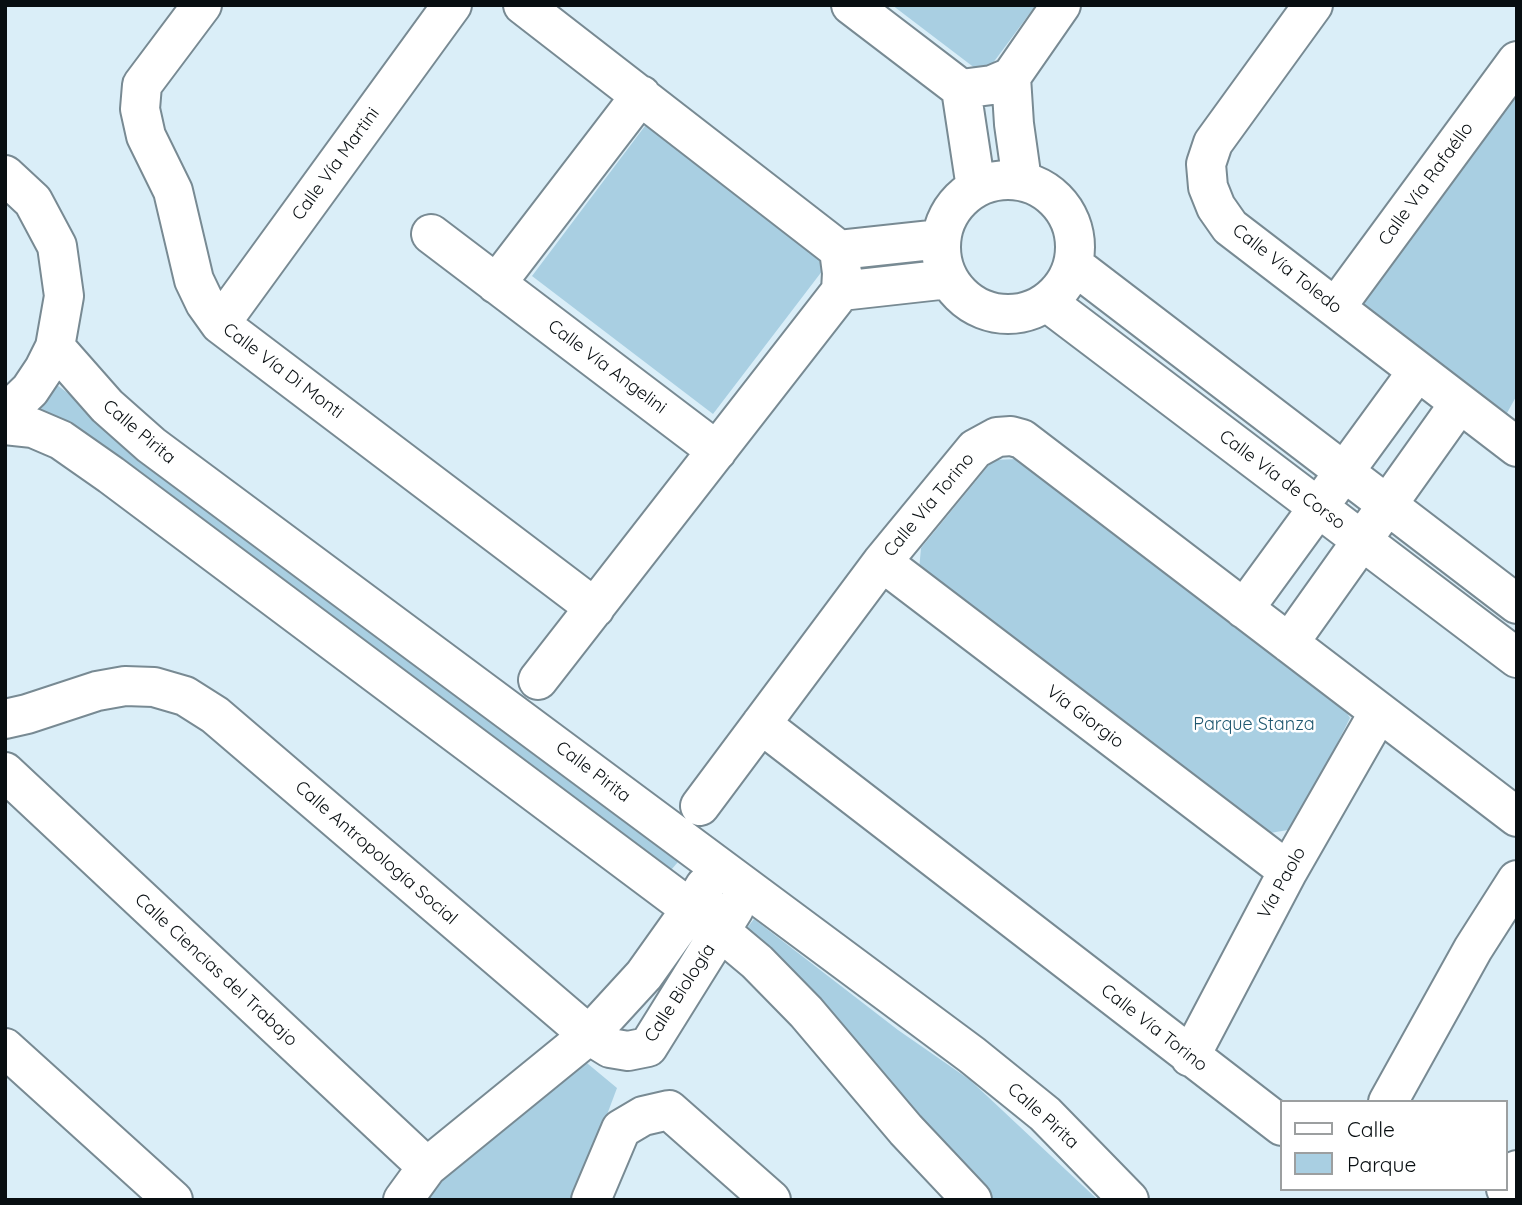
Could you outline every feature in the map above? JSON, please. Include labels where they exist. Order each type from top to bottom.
[{"type":"street","name":"Calle Vía Di Monti","points":[[202,5],[142,85],[140,110],[146,136],[173,191],[194,279],[205,303],[220,324],[594,608]]},
{"type":"street","name":"Calle Vía Martini","points":[[220,324],[452,5]]},
{"type":"street","points":[[523,5],[839,250],[941,239]]},
{"type":"street","points":[[851,5],[961,89],[976,188]]},
{"type":"street","points":[[961,89],[992,85],[1011,77],[1061,5]]},
{"type":"street","name":"Calle Vía Toledo","points":[[1313,5],[1213,143],[1206,164],[1208,187],[1216,207],[1230,226],[1417,372],[1516,445]]},
{"type":"street","name":"Calle Vía Rafaéllo","points":[[1336,307],[1517,61]]},
{"type":"street","points":[[1011,77],[1022,181]]},
{"type":"street","points":[[496,284],[641,95]]},
{"type":"street","points":[[5,175],[33,201],[57,246],[64,296],[55,347],[30,390],[5,414]]},
{"type":"street","points":[[992,181],[1022,181],[1035,185],[1056,200],[1070,221],[1076,246],[1075,266],[1064,285],[1047,302],[1020,314],[999,314],[979,308],[962,296],[949,279],[942,260],[941,239],[947,218],[959,201],[976,188],[992,181]]},
{"type":"street","name":"Calle Vía Angelini","points":[[431,234],[717,451]]},
{"type":"street","points":[[538,680],[841,291],[839,250]]},
{"type":"street","points":[[1075,266],[1517,604]]},
{"type":"street","points":[[841,291],[949,279]]},
{"type":"street","name":"Calle Vía de Corso","points":[[1047,302],[1517,658]]},
{"type":"street","name":"Calle Pirita","points":[[55,347],[107,406],[151,445],[972,1055],[1045,1114],[1129,1200]]},
{"type":"street","points":[[1244,609],[1417,372]]},
{"type":"street","points":[[1289,643],[1459,404]]},
{"type":"street","points":[[5,425],[33,428],[61,440],[111,475],[706,920],[757,962],[806,1012],[906,1130],[972,1200]]},
{"type":"street","name":"Calle Vía Torino","points":[[700,806],[882,562],[975,449],[997,437],[1011,436],[1021,439],[1517,817]]},
{"type":"street","name":"Vía Giorgio","points":[[882,562],[1288,871]]},
{"type":"street","name":"Calle Antropología Social","points":[[5,719],[125,685],[154,687],[185,696],[215,715],[589,1035]]},
{"type":"street","name":"Vía Paolo","points":[[1190,1057],[1288,871],[1379,712]]},
{"type":"street","name":"Calle Vía Torino","points":[[761,724],[1280,1124]]},
{"type":"street","name":"Calle Ciencias del Trabajo","points":[[5,772],[427,1167]]},
{"type":"street","name":"Calle Biología","points":[[589,1035],[610,1048],[628,1051],[648,1047],[706,920],[718,866]]},
{"type":"street","points":[[1389,1100],[1474,948],[1517,880]]},
{"type":"street","name":"Calle Biología","points":[[403,1200],[427,1167],[589,1035],[643,975],[706,920],[748,888]]},
{"type":"street","points":[[5,1048],[173,1200]]},
{"type":"street","points":[[591,1200],[621,1129],[643,1116],[669,1110],[771,1200]]},
{"type":"street","points":[[1508,1186],[1517,1170]]},
{"type":"green space","points":[[892,5],[1036,5],[984,75]]},
{"type":"green space","points":[[1517,78],[1517,395],[1507,413],[1353,301]]},
{"type":"green space","points":[[648,122],[826,266],[713,414],[532,276]]},
{"type":"green space","points":[[57,385],[684,855],[665,877],[293,603],[41,409]]},
{"type":"green space","name":"Parque Stanza","points":[[1018,459],[1332,688],[1350,718],[1294,829],[1270,833],[919,570],[921,548],[993,460]]},
{"type":"green space","points":[[754,919],[898,1030],[970,1080],[1098,1200],[992,1200],[957,1167],[743,933]]},
{"type":"green space","points":[[576,1054],[617,1088],[575,1200],[414,1200]]}]
